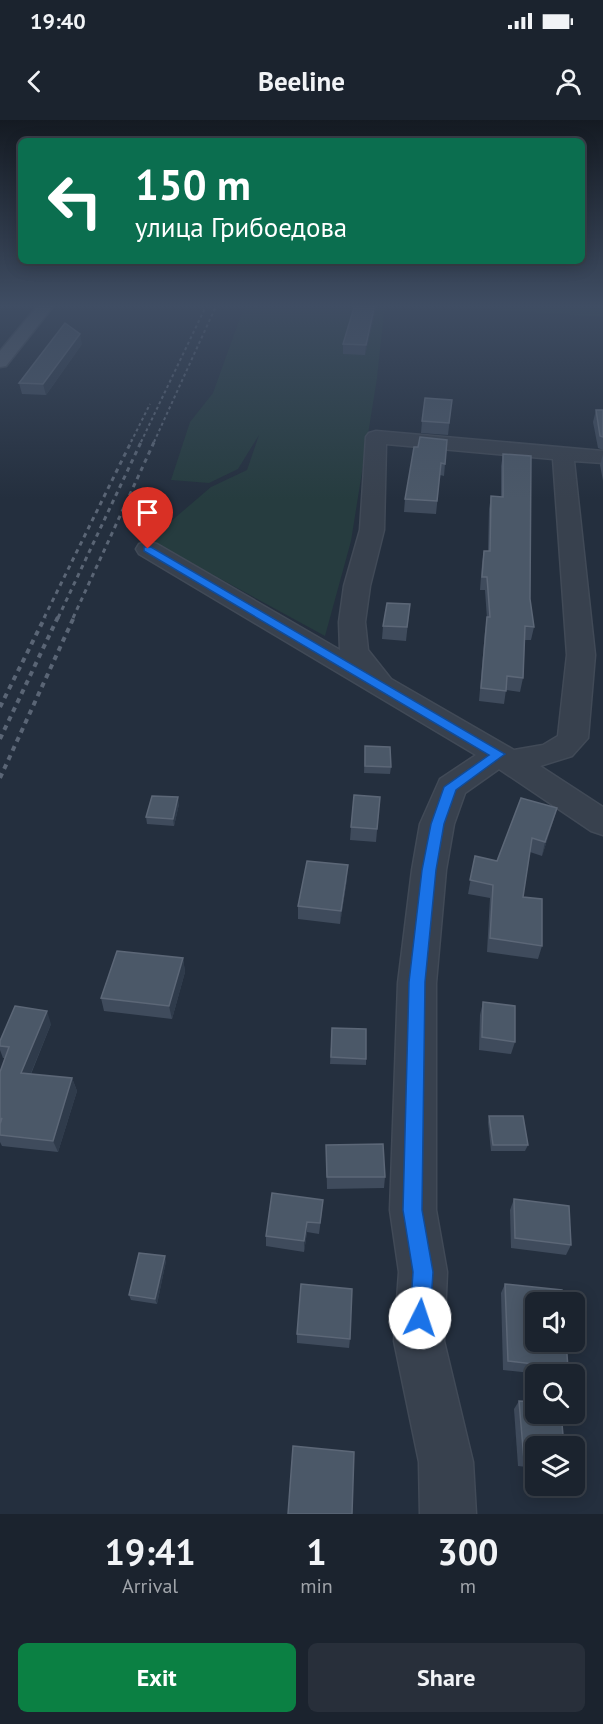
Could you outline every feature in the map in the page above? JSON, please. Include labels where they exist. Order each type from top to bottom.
[{"type":"street","points":[[386,688],[354,651],[352,622],[357,586],[372,530],[375,437],[603,457]]},
{"type":"street","points":[[448,1514],[446,1462],[419,1341],[423,1272],[413,1210],[417,982],[429,870],[437,824],[451,787],[504,758],[559,750],[569,745],[573,738],[581,655],[563,454]]},
{"type":"street","points":[[148,549],[504,758],[603,823]]},
{"type":"green space","points":[[222,369],[378,369],[351,541],[325,636],[149,540],[211,487],[247,470],[259,435],[238,469],[209,483],[171,480],[190,422],[213,393]]},
{"type":"building","points":[[30,369],[54,369],[43,384],[19,383]]},
{"type":"building","points":[[425,398],[452,400],[449,423],[422,421]]},
{"type":"building","points":[[596,410],[603,410],[603,437],[600,436]]},
{"type":"building","points":[[420,437],[447,440],[445,464],[441,463],[437,501],[405,499],[414,447],[418,447]]},
{"type":"building","points":[[503,454],[531,456],[530,599],[534,627],[525,626],[523,678],[507,676],[506,691],[481,688],[487,617],[490,617],[487,577],[482,577],[484,551],[490,551],[491,496],[503,497]]},
{"type":"building","points":[[387,603],[410,604],[407,627],[383,626]]},
{"type":"building","points":[[365,746],[390,747],[391,767],[365,766]]},
{"type":"building","points":[[354,795],[380,797],[377,829],[351,827]]},
{"type":"building","points":[[152,796],[178,797],[173,819],[146,817]]},
{"type":"building","points":[[521,798],[557,808],[545,842],[532,838],[523,897],[542,899],[542,946],[490,938],[493,885],[470,880],[475,856],[497,861]]},
{"type":"building","points":[[307,861],[348,865],[341,911],[298,906]]},
{"type":"building","points":[[117,951],[183,958],[169,1006],[101,998]]},
{"type":"building","points":[[483,1002],[515,1006],[515,1042],[482,1037]]},
{"type":"building","points":[[15,1006],[47,1011],[21,1073],[72,1078],[53,1141],[0,1135],[2,1118],[0,1121],[0,1072],[9,1047],[0,1046],[0,1041]]},
{"type":"building","points":[[332,1028],[366,1029],[366,1059],[331,1057]]},
{"type":"building","points":[[489,1116],[523,1116],[528,1145],[493,1145]]},
{"type":"building","points":[[383,1144],[385,1177],[327,1177],[326,1145]]},
{"type":"building","points":[[272,1193],[323,1200],[320,1223],[307,1222],[304,1241],[266,1236]]},
{"type":"building","points":[[514,1199],[569,1206],[571,1245],[515,1238]]},
{"type":"building","points":[[139,1253],[165,1256],[155,1299],[129,1295]]},
{"type":"building","points":[[301,1284],[352,1289],[350,1339],[297,1334]]},
{"type":"building","points":[[505,1284],[562,1290],[562,1292],[525,1292],[525,1352],[567,1352],[568,1364],[508,1361]]},
{"type":"building","points":[[519,1401],[525,1401],[525,1424],[562,1424],[563,1436],[525,1436],[524,1460]]},
{"type":"building","points":[[293,1446],[354,1452],[352,1514],[288,1514]]},
{"type":"railway","points":[[141,442],[176,369]]},
{"type":"railway","points":[[154,442],[187,369]]},
{"type":"railway","points":[[132,440],[150,404]]},
{"type":"railway","points":[[44,618],[132,440]]},
{"type":"railway","points":[[58,618],[142,440]]},
{"type":"railway","points":[[73,618],[155,440]]},
{"type":"railway","points":[[0,707],[45,617]]},
{"type":"railway","points":[[0,739],[58,617]]},
{"type":"railway","points":[[0,778],[74,617]]},
{"type":"route","points":[[148,549],[499,754],[451,787],[437,824],[429,870],[417,982],[413,1210],[423,1272],[420,1318]]}]
